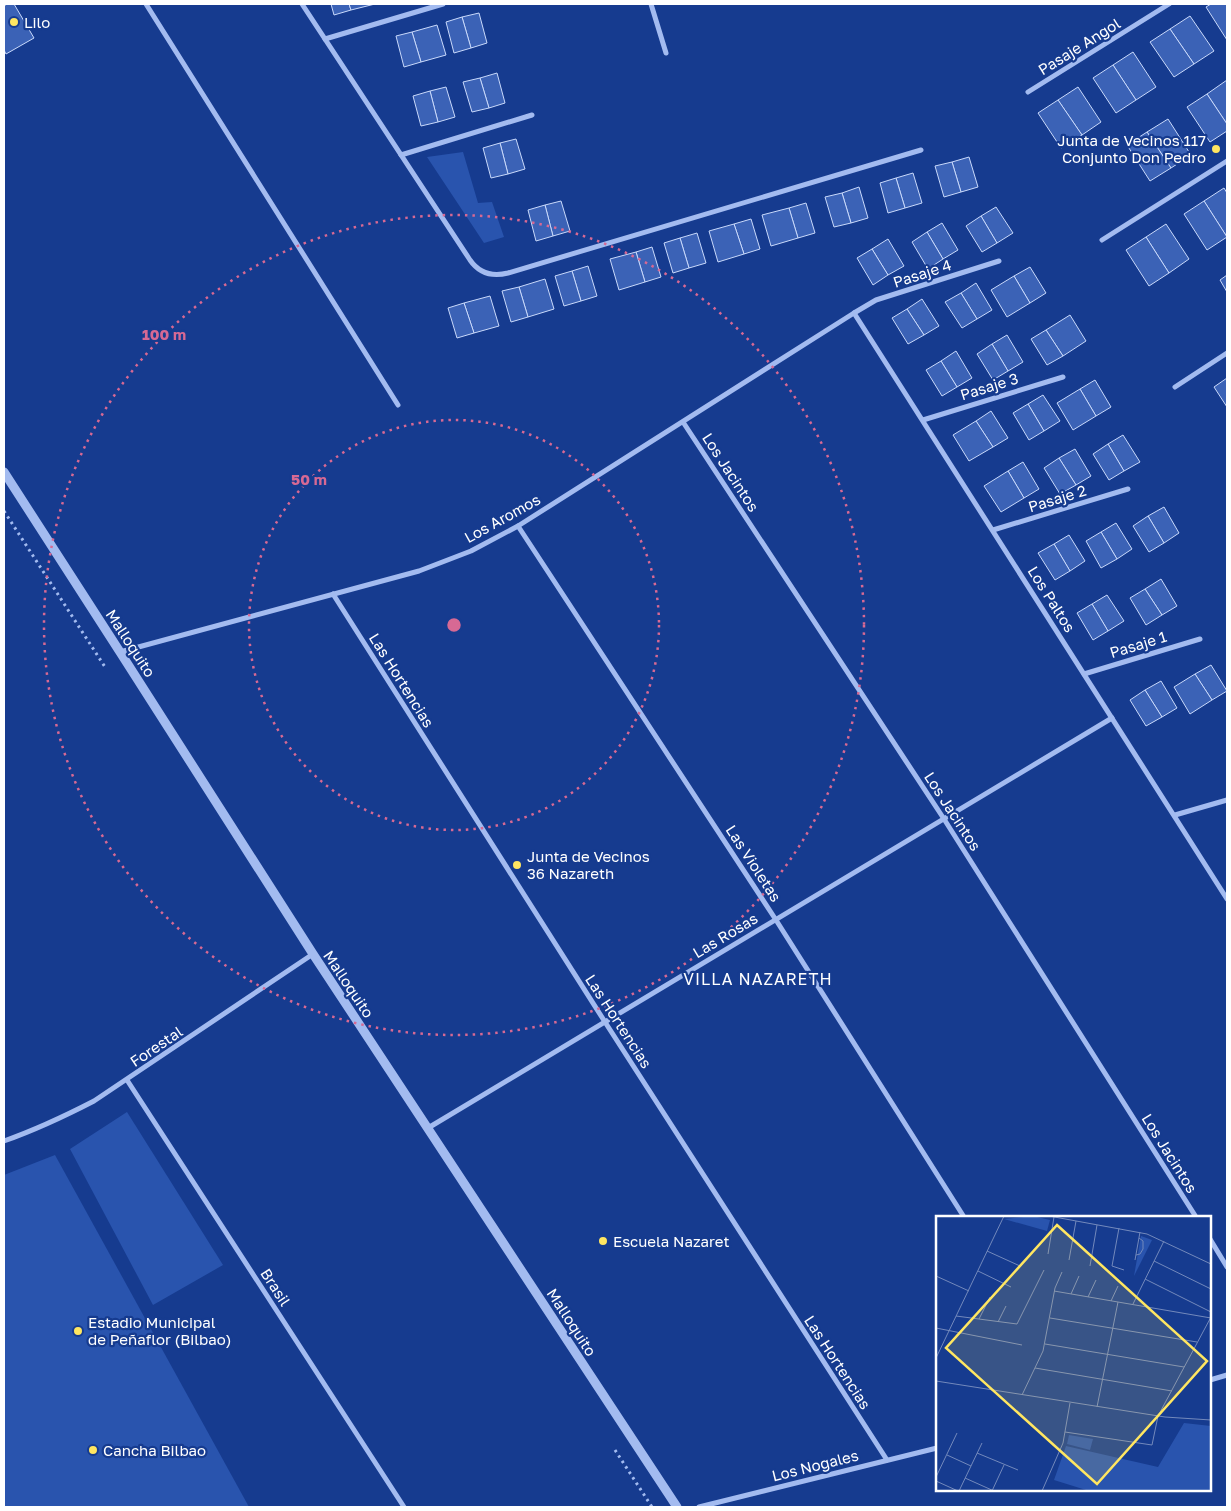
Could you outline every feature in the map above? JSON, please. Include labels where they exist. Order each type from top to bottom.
[{"type":"street","points":[[146,4],[398,405]]},
{"type":"street","points":[[302,4],[474,266],[480,271],[494,275],[508,273],[921,150]]},
{"type":"street","points":[[325,39],[443,4]]},
{"type":"street","points":[[651,4],[666,53]]},
{"type":"street","name":"Pasaje Angol","points":[[1028,92],[1169,4]]},
{"type":"street","points":[[401,155],[532,115]]},
{"type":"street","points":[[1102,240],[1227,161]]},
{"type":"street","name":"Pasaje 4","points":[[854,312],[876,300],[999,261]]},
{"type":"street","name":"Los Paltos","points":[[854,312],[1227,899]]},
{"type":"street","name":"Los Aromos","points":[[120,652],[419,571],[471,551],[518,526],[854,312]]},
{"type":"street","points":[[1175,387],[1227,353]]},
{"type":"street","name":"Pasaje 3","points":[[923,420],[1063,377]]},
{"type":"street","name":"Los Jacintos","points":[[683,422],[944,819],[1195,1216]]},
{"type":"street","name":"Malloquito","points":[[4,472],[313,954],[677,1507]]},
{"type":"street","name":"Pasaje 2","points":[[993,530],[1128,490]]},
{"type":"street","name":"Las Violetas","points":[[518,526],[776,920],[963,1216]]},
{"type":"street","name":"Las Hortencias","points":[[333,594],[605,1022],[887,1460]]},
{"type":"street","name":"Pasaje 1","points":[[1084,674],[1200,639]]},
{"type":"street","name":"Las Rosas","points":[[428,1128],[1112,718]]},
{"type":"street","points":[[1174,816],[1227,800]]},
{"type":"street","name":"Forestal","points":[[4,1140],[59,1119],[94,1101],[313,954]]},
{"type":"street","name":"Brasil","points":[[127,1080],[404,1507]]},
{"type":"street","points":[[1211,1241],[1227,1267]]},
{"type":"street","points":[[1211,1380],[1227,1376]]},
{"type":"street","name":"Los Nogales","points":[[699,1507],[936,1448]]},
{"type":"shaded area","points":[[463,152],[478,203],[492,202],[504,237],[484,243],[427,157]]},
{"type":"shaded area","points":[[127,1112],[223,1265],[153,1305],[70,1149]]},
{"type":"shaded area","name":"Estadio Municipal de Peñaflor (Bilbao)","points":[[55,1155],[249,1507],[4,1507],[4,1175]]},
{"type":"building","name":"Lilo","points":[[14,4],[34,38],[6,54],[4,50],[4,6]]},
{"type":"building","points":[[331,4],[349,4],[351,10],[334,15]]},
{"type":"building","points":[[349,4],[375,4],[351,10]]},
{"type":"building","points":[[1211,4],[1227,4],[1227,40],[1206,7]]},
{"type":"building","points":[[479,13],[487,43],[471,48],[462,17]]},
{"type":"building","points":[[1190,16],[1214,51],[1194,64],[1170,29]]},
{"type":"building","points":[[462,17],[471,48],[454,53],[446,22]]},
{"type":"building","points":[[437,25],[446,55],[421,62],[412,32]]},
{"type":"building","points":[[1170,29],[1194,64],[1174,77],[1150,42]]},
{"type":"building","points":[[412,32],[421,62],[404,67],[396,36]]},
{"type":"building","points":[[1133,52],[1156,87],[1136,100],[1113,65]]},
{"type":"building","points":[[1113,65],[1136,100],[1116,113],[1093,78]]},
{"type":"building","points":[[497,73],[505,103],[489,108],[480,78]]},
{"type":"building","points":[[480,78],[489,108],[472,112],[463,82]]},
{"type":"building","points":[[1227,80],[1227,124],[1207,94]]},
{"type":"building","points":[[446,87],[455,117],[438,122],[430,91]]},
{"type":"building","points":[[1078,87],[1101,122],[1082,135],[1058,100]]},
{"type":"building","points":[[430,91],[438,122],[421,126],[413,96]]},
{"type":"building","points":[[1207,94],[1227,124],[1227,131],[1210,142],[1187,107]]},
{"type":"building","points":[[1058,100],[1082,135],[1061,148],[1038,113]]},
{"type":"building","points":[[1168,119],[1191,155],[1171,168],[1147,132]]},
{"type":"building","points":[[1147,132],[1171,168],[1150,181],[1127,145]]},
{"type":"building","points":[[516,139],[525,169],[508,174],[500,143]]},
{"type":"building","points":[[500,143],[508,174],[491,178],[483,148]]},
{"type":"building","points":[[969,157],[978,187],[961,192],[952,162]]},
{"type":"building","points":[[952,162],[961,192],[944,197],[935,166]]},
{"type":"building","points":[[913,173],[922,203],[905,208],[896,178]]},
{"type":"building","points":[[896,178],[905,208],[888,213],[880,183]]},
{"type":"building","points":[[859,187],[868,218],[851,223],[842,193]]},
{"type":"building","points":[[1224,188],[1227,193],[1227,237],[1204,201]]},
{"type":"building","points":[[842,193],[851,223],[834,227],[825,197]]},
{"type":"building","points":[[561,201],[570,231],[553,236],[545,205]]},
{"type":"building","points":[[1204,201],[1227,237],[1207,250],[1184,214]]},
{"type":"building","points":[[806,203],[815,233],[798,238],[789,208]]},
{"type":"building","points":[[545,205],[553,236],[536,241],[528,210]]},
{"type":"building","points":[[996,207],[1013,233],[997,243],[981,216]]},
{"type":"building","points":[[789,208],[798,238],[771,246],[762,215]]},
{"type":"building","points":[[981,216],[997,243],[982,252],[966,226]]},
{"type":"building","points":[[751,219],[760,249],[744,254],[734,224]]},
{"type":"building","points":[[942,223],[958,250],[943,259],[927,232]]},
{"type":"building","points":[[734,224],[744,254],[718,262],[709,231]]},
{"type":"building","points":[[1166,224],[1189,259],[1169,273],[1146,237]]},
{"type":"building","points":[[927,232],[943,259],[928,269],[912,242]]},
{"type":"building","points":[[697,233],[706,263],[689,268],[680,238]]},
{"type":"building","points":[[1146,237],[1169,273],[1149,286],[1126,250]]},
{"type":"building","points":[[680,238],[689,268],[673,273],[664,243]]},
{"type":"building","points":[[888,239],[904,266],[888,275],[872,249]]},
{"type":"building","points":[[652,247],[661,277],[645,282],[636,252]]},
{"type":"building","points":[[872,249],[888,275],[873,285],[857,258]]},
{"type":"building","points":[[636,252],[645,282],[619,290],[610,259]]},
{"type":"building","points":[[588,266],[597,296],[581,301],[572,271]]},
{"type":"building","points":[[1030,267],[1046,293],[1030,303],[1014,276]]},
{"type":"building","points":[[572,271],[581,301],[564,306],[555,276]]},
{"type":"building","points":[[1227,275],[1227,292],[1220,280]]},
{"type":"building","points":[[1014,276],[1030,303],[1007,317],[991,290]]},
{"type":"building","points":[[545,279],[554,309],[528,317],[519,287]]},
{"type":"building","points":[[976,283],[992,310],[977,319],[961,293]]},
{"type":"building","points":[[519,287],[528,317],[511,322],[502,291]]},
{"type":"building","points":[[961,293],[977,319],[962,328],[945,302]]},
{"type":"building","points":[[490,296],[499,326],[474,333],[464,303]]},
{"type":"building","points":[[922,299],[939,326],[924,335],[907,309]]},
{"type":"building","points":[[464,303],[474,333],[457,338],[448,308]]},
{"type":"building","points":[[907,309],[924,335],[908,344],[892,318]]},
{"type":"building","points":[[1070,315],[1086,341],[1063,356],[1046,330]]},
{"type":"building","points":[[1046,330],[1063,356],[1047,365],[1031,339]]},
{"type":"building","points":[[1007,335],[1023,362],[1008,371],[992,344]]},
{"type":"building","points":[[992,344],[1008,371],[993,380],[977,354]]},
{"type":"building","points":[[956,351],[972,378],[957,387],[941,361]]},
{"type":"building","points":[[941,361],[957,387],[942,396],[926,370]]},
{"type":"building","points":[[1227,378],[1227,407],[1214,387]]},
{"type":"building","points":[[1095,380],[1111,407],[1096,416],[1080,389]]},
{"type":"building","points":[[1080,389],[1096,416],[1073,430],[1057,403]]},
{"type":"building","points":[[1043,395],[1060,421],[1044,431],[1028,404]]},
{"type":"building","points":[[1028,404],[1044,431],[1029,440],[1013,413]]},
{"type":"building","points":[[991,411],[1008,438],[993,447],[976,421]]},
{"type":"building","points":[[976,421],[993,447],[969,461],[953,435]]},
{"type":"building","points":[[1123,435],[1140,462],[1124,471],[1108,444]]},
{"type":"building","points":[[1108,444],[1124,471],[1109,480],[1093,454]]},
{"type":"building","points":[[1075,449],[1091,476],[1076,485],[1059,458]]},
{"type":"building","points":[[1059,458],[1076,485],[1060,494],[1044,468]]},
{"type":"building","points":[[1023,462],[1039,489],[1024,498],[1008,471]]},
{"type":"building","points":[[1008,471],[1024,498],[1001,512],[984,486]]},
{"type":"building","points":[[1164,507],[1179,533],[1164,543],[1148,516]]},
{"type":"building","points":[[1148,516],[1164,543],[1149,552],[1133,526]]},
{"type":"building","points":[[1116,523],[1132,549],[1117,559],[1101,532]]},
{"type":"building","points":[[1101,532],[1117,559],[1101,568],[1086,541]]},
{"type":"building","points":[[1069,535],[1085,561],[1070,571],[1054,544]]},
{"type":"building","points":[[1054,544],[1070,571],[1055,580],[1038,553]]},
{"type":"building","points":[[1161,579],[1177,606],[1162,615],[1145,589]]},
{"type":"building","points":[[1145,589],[1162,615],[1146,625],[1130,598]]},
{"type":"building","points":[[1107,595],[1124,621],[1108,631],[1092,604]]},
{"type":"building","points":[[1092,604],[1108,631],[1093,640],[1077,613]]},
{"type":"building","points":[[1211,665],[1227,691],[1212,700],[1195,674]]},
{"type":"building","points":[[1195,674],[1212,700],[1190,714],[1174,687]]},
{"type":"building","points":[[1161,681],[1177,708],[1162,717],[1145,690]]},
{"type":"building","points":[[1145,690],[1162,717],[1146,726],[1130,700]]},
{"type":"place","name":"Lilo","points":[[14,22]]},
{"type":"place","name":"Junta de Vecinos 117 Conjunto Don Pedro","points":[[1216,149]]},
{"type":"place","name":"Junta de Vecinos 36 Nazareth","points":[[517,865]]},
{"type":"place","name":"Escuela Nazaret","points":[[603,1241]]},
{"type":"place","name":"Estadio Municipal de Peñaflor (Bilbao)","points":[[78,1331]]},
{"type":"place","name":"Cancha Bilbao","points":[[93,1450]]},
{"type":"district","name":"VILLA NAZARETH","points":[[758,979]]}]
